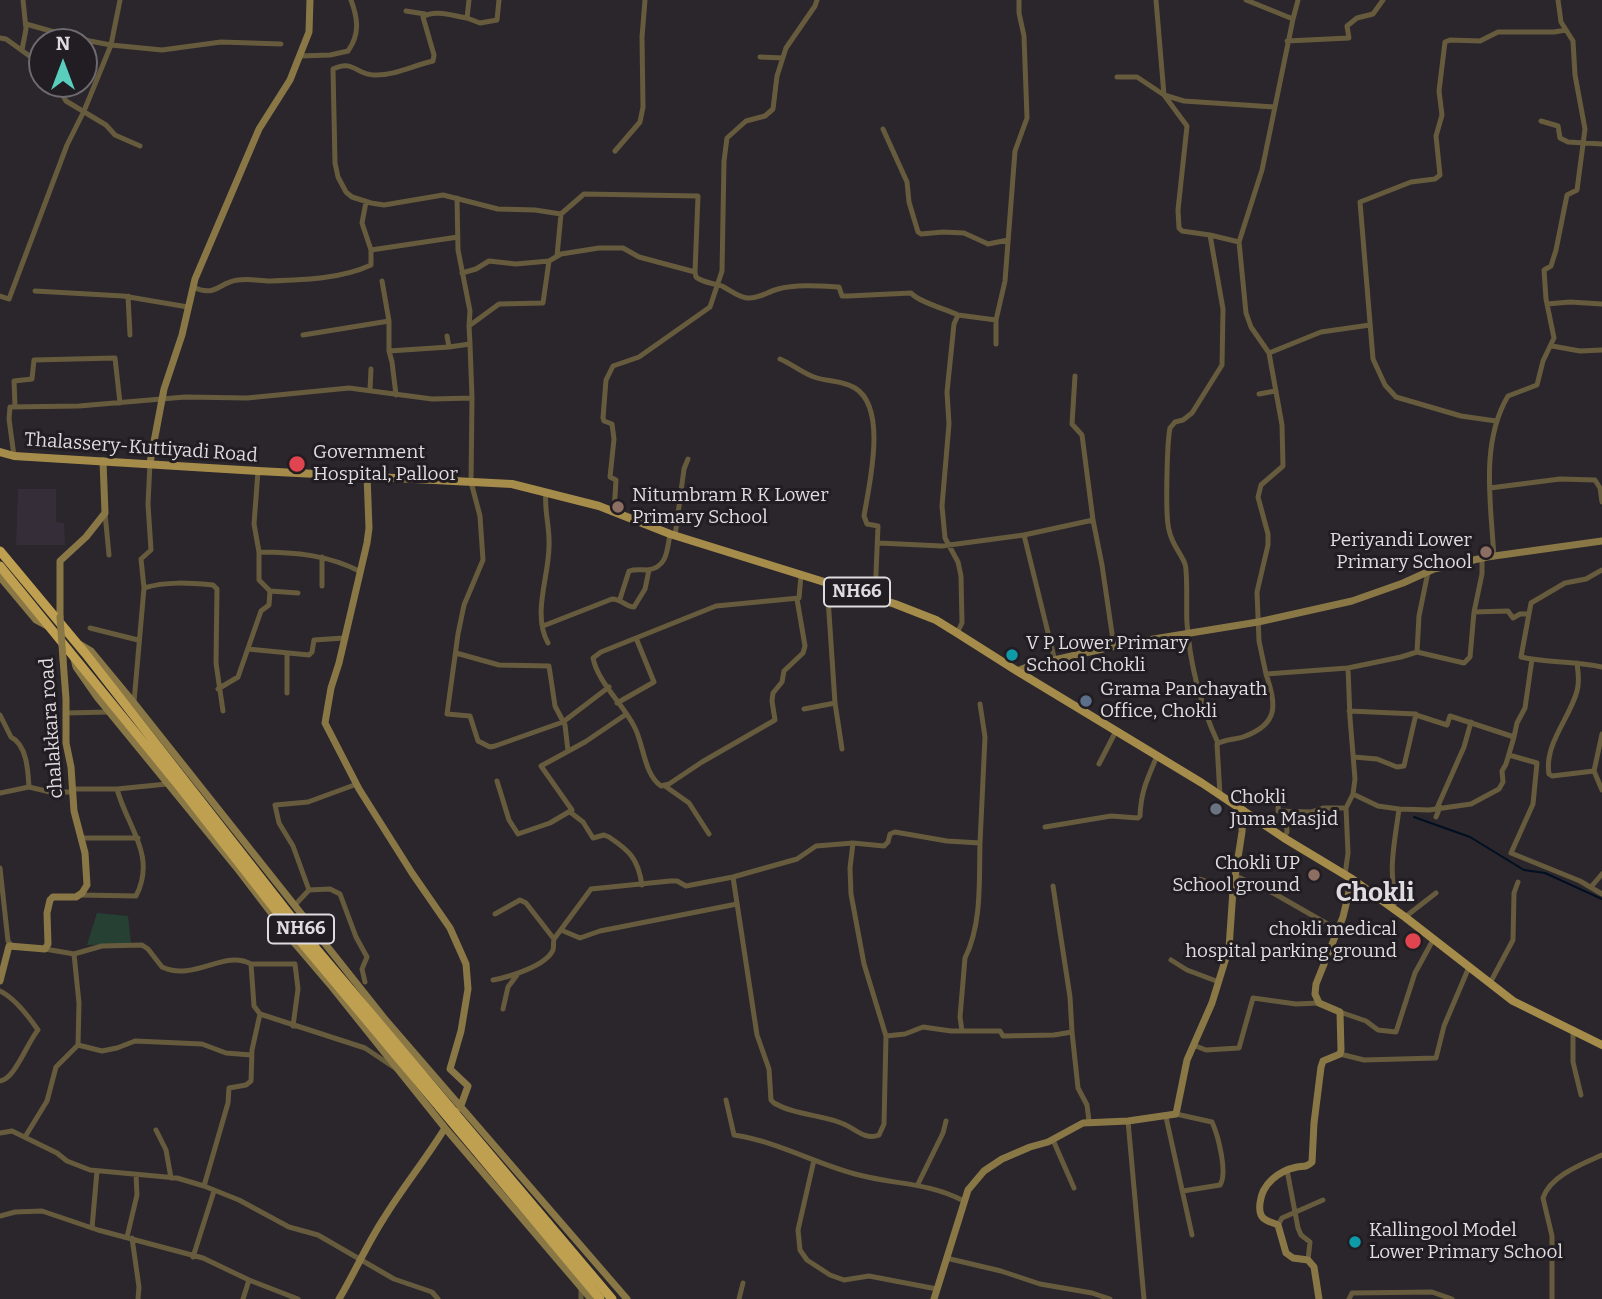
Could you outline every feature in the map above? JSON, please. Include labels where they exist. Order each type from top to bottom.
[{"type":"highway","name":"NH66","points":[[0,551],[318,951],[612,1299]]},
{"type":"highway","name":"NH66","points":[[0,566],[73,654],[285,923],[600,1299]]},
{"type":"main road","points":[[150,463],[163,398],[193,286],[259,128],[290,80],[309,32],[310,0]]},
{"type":"main road","name":"Thalassery-Kuttiyadi Road","points":[[0,452],[13,456],[512,484],[599,506],[673,535],[875,597],[918,613],[957,633],[1157,756],[1391,906],[1513,1001],[1602,1045]]},
{"type":"main road","points":[[103,461],[105,513]]},
{"type":"main road","points":[[367,475],[369,528],[361,572],[331,688],[326,723],[357,784],[450,928],[466,964],[468,989],[461,1031],[450,1065],[451,1071],[468,1086],[460,1108]]},
{"type":"main road","name":"chalakkara road","points":[[79,895],[87,885],[66,743],[60,561],[86,537],[105,513]]},
{"type":"main road","points":[[1017,671],[1114,647],[1258,622],[1352,601],[1428,572],[1482,558],[1602,541]]},
{"type":"main road","points":[[0,544],[39,592],[41,601]]},
{"type":"main road","points":[[0,577],[36,620],[50,628]]},
{"type":"main road","points":[[74,641],[91,651],[294,906],[460,1108],[627,1299]]},
{"type":"main road","points":[[73,654],[76,667],[109,712],[445,1128],[592,1299]]},
{"type":"main road","points":[[934,1299],[968,1190],[984,1171],[1002,1159],[1054,1140],[1077,1125],[1089,1121],[1128,1121],[1176,1114],[1193,1045],[1212,1003],[1229,948],[1243,810]]},
{"type":"main road","points":[[1320,1299],[1314,1267],[1308,1260],[1293,1258],[1286,1253],[1278,1225],[1264,1222],[1259,1210],[1262,1190],[1267,1183],[1287,1170],[1312,1162],[1321,1067],[1326,1059],[1339,1054],[1340,1012],[1319,1003],[1315,994],[1316,984],[1343,917],[1348,877]]},
{"type":"main road","points":[[0,981],[9,943],[45,949],[48,944],[47,913],[50,900],[53,897],[79,895]]},
{"type":"main road","points":[[339,1299],[382,1220],[445,1128]]},
{"type":"street","points":[[22,50],[26,24],[23,0]]},
{"type":"street","points":[[0,296],[9,299],[67,145],[111,45],[120,0]]},
{"type":"street","points":[[300,55],[330,55],[348,51],[358,27],[351,0]]},
{"type":"street","points":[[467,18],[469,0]]},
{"type":"street","points":[[406,10],[467,18],[480,23],[497,20],[499,0]]},
{"type":"street","points":[[615,151],[640,122],[643,107],[642,37],[645,0]]},
{"type":"street","points":[[614,513],[616,480],[610,477],[614,439],[612,424],[603,418],[606,380],[613,366],[639,357],[710,307],[718,285],[723,251],[724,161],[727,138],[746,121],[765,116],[773,109],[777,76],[786,48],[817,0]]},
{"type":"street","points":[[996,345],[996,320],[1005,281],[1016,145],[1027,118],[1024,36],[1019,0]]},
{"type":"street","points":[[1156,0],[1164,95],[1187,126],[1178,210],[1179,228],[1182,231],[1239,242]]},
{"type":"street","points":[[1246,0],[1293,19]]},
{"type":"street","points":[[1218,743],[1243,737],[1268,721],[1274,702],[1259,641],[1257,592],[1268,534],[1258,497],[1261,485],[1283,466],[1282,425],[1269,353],[1251,327],[1246,313],[1239,242],[1262,170],[1287,41],[1298,0]]},
{"type":"street","points":[[1287,41],[1349,38],[1347,26],[1357,18],[1373,14],[1383,0]]},
{"type":"street","points":[[1494,556],[1490,488],[1496,421],[1508,396],[1536,385],[1543,361],[1552,346],[1553,332],[1544,270],[1551,266],[1556,250],[1567,195],[1577,190],[1585,130],[1575,75],[1573,41],[1561,22],[1558,0]]},
{"type":"street","points":[[425,14],[423,22],[435,55],[433,61],[380,75],[361,72],[354,66],[333,69],[333,131],[338,177],[346,192],[366,202],[384,205],[432,196],[457,198],[498,209],[541,210],[561,214]]},
{"type":"street","points":[[26,24],[79,39],[162,50],[220,42],[281,44]]},
{"type":"street","points":[[1496,421],[1461,416],[1396,397],[1391,393],[1373,359],[1360,202],[1411,182],[1435,179],[1440,175],[1436,136],[1442,115],[1439,90],[1445,42],[1480,41],[1498,32],[1566,30]]},
{"type":"street","points":[[0,38],[6,39],[28,54]]},
{"type":"street","points":[[760,57],[783,58]]},
{"type":"street","points":[[1117,77],[1136,77],[1164,95],[1184,101],[1274,107]]},
{"type":"street","points":[[64,98],[106,125],[115,135],[140,146]]},
{"type":"street","points":[[1541,121],[1558,126],[1560,138],[1567,142],[1602,144]]},
{"type":"street","points":[[883,130],[907,181],[909,202],[918,232],[964,233],[988,244],[1008,240]]},
{"type":"street","points":[[557,256],[561,214],[584,194],[698,196],[695,272],[698,279],[748,298],[761,297],[783,288],[806,286],[839,287],[842,296],[911,293],[918,300],[938,305],[958,315],[996,320]]},
{"type":"street","points":[[457,198],[462,273],[470,311],[471,482],[480,516],[482,559],[464,605],[447,714],[470,716],[477,738],[485,745],[495,746],[563,722],[609,687]]},
{"type":"street","points":[[193,286],[211,291],[241,279],[267,281],[339,274],[371,265],[371,250],[362,223],[366,202]]},
{"type":"street","points":[[1210,236],[1223,309],[1222,365],[1192,413],[1175,422],[1169,434],[1168,527],[1175,548],[1185,565],[1188,634],[1202,707],[1218,743],[1216,746],[1220,795]]},
{"type":"street","points":[[371,250],[458,237]]},
{"type":"street","points":[[462,273],[489,261],[516,264],[549,261],[557,256],[599,248],[623,248],[639,257],[695,272]]},
{"type":"street","points":[[469,326],[499,304],[543,303],[549,261]]},
{"type":"street","points":[[382,281],[389,321],[389,351],[396,396]]},
{"type":"street","points":[[35,291],[128,296],[188,307]]},
{"type":"street","points":[[128,296],[131,335]]},
{"type":"street","points":[[1547,304],[1602,304]]},
{"type":"street","points":[[957,633],[962,623],[961,576],[958,562],[946,538],[942,506],[949,424],[947,392],[954,324],[958,315]]},
{"type":"street","points":[[303,335],[389,321]]},
{"type":"street","points":[[1269,353],[1321,332],[1370,325]]},
{"type":"street","points":[[447,336],[449,347]]},
{"type":"street","points":[[389,351],[470,344]]},
{"type":"street","points":[[1552,346],[1580,351],[1602,350]]},
{"type":"street","points":[[15,406],[13,382],[32,379],[34,360],[115,359],[120,403]]},
{"type":"street","points":[[780,359],[817,378],[838,381],[858,389],[870,406],[873,453],[864,516],[867,524],[878,526],[875,597]]},
{"type":"street","points":[[370,390],[371,369]]},
{"type":"street","points":[[1075,376],[1072,424],[1082,435],[1114,647]]},
{"type":"street","points":[[13,456],[9,419],[10,407],[15,406],[79,406],[163,398],[247,398],[336,388],[432,399],[472,398]]},
{"type":"street","points":[[1259,394],[1275,391]]},
{"type":"street","points":[[620,599],[629,571],[649,569],[662,565],[665,560],[673,535],[688,459]]},
{"type":"street","points":[[134,703],[144,588],[141,559],[150,550],[150,463]]},
{"type":"street","points":[[258,471],[254,524],[259,552],[259,580],[270,591],[298,593]]},
{"type":"street","points":[[1490,488],[1560,479],[1595,480],[1600,488],[1602,502]]},
{"type":"street","points":[[547,492],[545,513],[550,542],[542,596],[543,626],[548,643]]},
{"type":"street","points":[[105,513],[108,555]]},
{"type":"street","points":[[879,543],[951,545],[1024,535],[1093,520]]},
{"type":"street","points":[[1024,535],[1055,661]]},
{"type":"street","points":[[259,552],[322,557],[361,572]]},
{"type":"street","points":[[322,557],[322,586]]},
{"type":"street","points":[[1266,674],[1348,668],[1417,652],[1464,663],[1470,657],[1482,558]]},
{"type":"street","points":[[543,626],[602,602],[620,599],[631,607],[636,606],[645,589],[649,569]]},
{"type":"street","points":[[1602,570],[1586,579],[1564,583],[1531,603],[1521,657],[1548,663],[1577,663],[1602,667]]},
{"type":"street","points":[[1417,652],[1419,615],[1428,572]]},
{"type":"street","points":[[662,787],[775,720],[773,693],[782,681],[784,671],[803,653],[805,646],[797,599],[800,596],[801,575]]},
{"type":"street","points":[[144,588],[178,583],[213,585],[217,589],[216,663],[223,711]]},
{"type":"street","points":[[827,583],[835,703],[842,749]]},
{"type":"street","points":[[218,689],[238,677],[261,611],[269,605],[270,591]]},
{"type":"street","points":[[709,834],[689,803],[662,787],[651,775],[633,723],[617,703],[593,658],[601,652],[716,606],[797,599]]},
{"type":"street","points":[[1474,611],[1508,611],[1513,618],[1528,614]]},
{"type":"street","points":[[90,628],[138,640]]},
{"type":"street","points":[[248,649],[309,655],[314,640],[344,638]]},
{"type":"street","points":[[617,703],[653,682],[636,638]]},
{"type":"street","points":[[287,653],[287,693]]},
{"type":"street","points":[[456,653],[499,665],[549,666],[555,706],[563,722],[568,751]]},
{"type":"street","points":[[1353,794],[1378,806],[1429,810],[1471,804],[1499,789],[1517,723],[1525,708],[1532,659]]},
{"type":"street","points":[[1577,663],[1577,692],[1555,739],[1548,765],[1549,774],[1552,776],[1594,771]]},
{"type":"street","points":[[1348,668],[1354,757],[1353,794],[1346,808],[1348,877]]},
{"type":"street","points":[[804,709],[835,703]]},
{"type":"street","points":[[962,1031],[960,1017],[965,958],[976,935],[985,737],[980,704]]},
{"type":"street","points":[[1349,711],[1416,715],[1447,725],[1450,716],[1514,737]]},
{"type":"street","points":[[66,713],[109,712]]},
{"type":"street","points":[[0,715],[11,737],[19,741],[22,747],[29,787]]},
{"type":"street","points":[[497,781],[509,820],[518,837],[550,824],[572,807],[541,766],[625,715]]},
{"type":"street","points":[[1354,757],[1377,759],[1397,767],[1404,766],[1416,715]]},
{"type":"street","points":[[1436,817],[1471,722]]},
{"type":"street","points":[[1099,764],[1116,732]]},
{"type":"street","points":[[1602,734],[1594,771],[1602,790]]},
{"type":"street","points":[[1509,755],[1548,765]]},
{"type":"street","points":[[1144,823],[1140,816],[1140,801],[1157,756]]},
{"type":"street","points":[[1537,763],[1533,804],[1511,853],[1602,894]]},
{"type":"street","points":[[0,793],[29,787],[50,792],[167,784]]},
{"type":"street","points":[[309,890],[293,846],[279,823],[275,804],[308,802],[357,784]]},
{"type":"street","points":[[79,895],[136,896],[145,860],[138,838],[124,814],[117,789]]},
{"type":"street","points":[[1279,789],[1278,811],[1311,812],[1335,807],[1346,808]]},
{"type":"street","points":[[1391,906],[1398,899],[1392,889],[1392,876],[1399,809]]},
{"type":"street","points":[[570,811],[583,822],[593,838],[604,835],[634,857],[638,863],[642,885]]},
{"type":"street","points":[[1284,838],[1287,832],[1286,811]]},
{"type":"street","points":[[1045,827],[1111,816],[1129,819],[1140,816]]},
{"type":"street","points":[[493,980],[517,975],[533,968],[550,953],[554,948],[554,939],[595,887],[670,881],[677,881],[685,886],[733,877],[797,859],[816,846],[853,843],[884,846],[890,834],[895,832],[947,841],[980,843]]},
{"type":"street","points":[[82,838],[138,838]]},
{"type":"street","points":[[733,877],[757,1035],[769,1069],[771,1100],[874,1137],[879,1135],[884,1124],[886,1036],[864,964],[851,894],[853,843]]},
{"type":"street","points":[[0,868],[9,943],[0,941]]},
{"type":"street","points":[[1591,887],[1602,874]]},
{"type":"street","points":[[1236,876],[1275,894],[1338,930]]},
{"type":"street","points":[[1199,879],[1233,890]]},
{"type":"street","points":[[1490,983],[1513,940],[1514,893],[1518,881]]},
{"type":"street","points":[[1054,886],[1070,998],[1078,1088],[1087,1105],[1089,1121]]},
{"type":"street","points":[[294,906],[309,890],[330,889],[340,894],[356,937],[367,957],[362,969],[365,982]]},
{"type":"street","points":[[1405,917],[1436,893]]},
{"type":"street","points":[[495,914],[520,900],[554,939]]},
{"type":"street","points":[[561,930],[580,938],[600,931],[737,904]]},
{"type":"street","points":[[1400,1040],[1396,1032],[1415,974],[1433,940]]},
{"type":"street","points":[[45,949],[74,954],[102,946],[134,944],[148,949],[156,962],[169,970],[199,970],[236,960],[251,964],[311,963]]},
{"type":"street","points":[[25,1137],[47,1101],[56,1067],[78,1045],[79,1003],[74,954]]},
{"type":"street","points":[[1171,960],[1187,970],[1219,982]]},
{"type":"street","points":[[251,964],[254,1006],[260,1014],[365,1048],[398,1069]]},
{"type":"street","points":[[293,1026],[298,989],[295,964]]},
{"type":"street","points":[[1339,1054],[1364,1060],[1436,1058],[1444,1026],[1469,967]]},
{"type":"street","points":[[503,1009],[508,987],[517,975]]},
{"type":"street","points":[[0,991],[19,1005],[38,1030],[25,1048],[12,1076],[0,1081]]},
{"type":"street","points":[[1193,1045],[1206,1050],[1239,1048],[1253,998],[1296,1004],[1319,1003]]},
{"type":"street","points":[[1340,1012],[1366,1021],[1378,1030],[1396,1032]]},
{"type":"street","points":[[204,1186],[228,1103],[229,1088],[249,1085],[251,1055],[260,1014]]},
{"type":"street","points":[[886,1036],[905,1034],[923,1027],[962,1031],[997,1030],[1003,1036],[1072,1032]]},
{"type":"street","points":[[1573,1029],[1573,1062],[1581,1095]]},
{"type":"street","points":[[78,1045],[102,1051],[135,1041],[202,1044],[226,1052],[251,1055]]},
{"type":"street","points":[[726,1100],[734,1135],[768,1141],[859,1176],[918,1184],[944,1191],[964,1201]]},
{"type":"street","points":[[1176,1114],[1212,1122],[1221,1153],[1222,1190]]},
{"type":"street","points":[[1166,1117],[1192,1235]]},
{"type":"street","points":[[918,1184],[943,1133],[946,1121]]},
{"type":"street","points":[[1128,1121],[1144,1299]]},
{"type":"street","points":[[156,1130],[166,1150],[171,1178]]},
{"type":"street","points":[[0,1133],[12,1131],[57,1153],[67,1161],[97,1171],[189,1180],[239,1200],[289,1227],[318,1235],[394,1279],[432,1292],[438,1299]]},
{"type":"street","points":[[1054,1140],[1074,1188]]},
{"type":"street","points":[[1552,1299],[1552,1236],[1544,1193],[1548,1185],[1602,1155]]},
{"type":"street","points":[[814,1160],[798,1230],[800,1250],[807,1261],[844,1280],[869,1276],[937,1289]]},
{"type":"street","points":[[1287,1170],[1301,1235],[1310,1242],[1308,1260]]},
{"type":"street","points":[[92,1227],[97,1171]]},
{"type":"street","points":[[136,1175],[130,1238],[139,1287],[138,1299]]},
{"type":"street","points":[[1183,1191],[1215,1186],[1223,1182],[1223,1178]]},
{"type":"street","points":[[193,1257],[214,1191]]},
{"type":"street","points":[[1278,1225],[1282,1218],[1323,1200]]},
{"type":"street","points":[[0,1216],[15,1212],[42,1211],[215,1263],[298,1299]]},
{"type":"street","points":[[946,1258],[1040,1284],[1110,1299]]},
{"type":"street","points":[[243,1299],[249,1280]]},
{"type":"street","points":[[739,1299],[743,1283]]},
{"type":"street","points":[[580,1285],[581,1299]]},
{"type":"street","points":[[1349,1299],[1352,1293],[1425,1292],[1452,1299]]},
{"type":"street","points":[[1418,1299],[1425,1292]]},
{"type":"shaded area","points":[[18,489],[56,489],[56,522],[64,523],[65,545],[16,545]]},
{"type":"green space","points":[[97,913],[128,916],[131,944],[87,945]]},
{"type":"waterway","points":[[1414,817],[1470,837],[1524,870],[1545,873],[1602,899]]},
{"type":"place","name":"Government Hospital, Palloor","points":[[297,464]]},
{"type":"place","name":"Nitumbram R K Lower Primary School","points":[[618,507]]},
{"type":"place","name":"Periyandi Lower Primary School","points":[[1486,552]]},
{"type":"place","name":"V P Lower Primary School Chokli","points":[[1012,655]]},
{"type":"place","name":"Grama Panchayath Office, Chokli","points":[[1086,701]]},
{"type":"place","name":"Chokli Juma Masjid","points":[[1216,809]]},
{"type":"place","name":"Chokli UP School ground","points":[[1314,875]]},
{"type":"place","name":"chokli medical hospital parking ground","points":[[1413,941]]},
{"type":"place","name":"Kallingool Model Lower Primary School","points":[[1355,1242]]},
{"type":"district","name":"Chokli","points":[[1375,894]]}]
